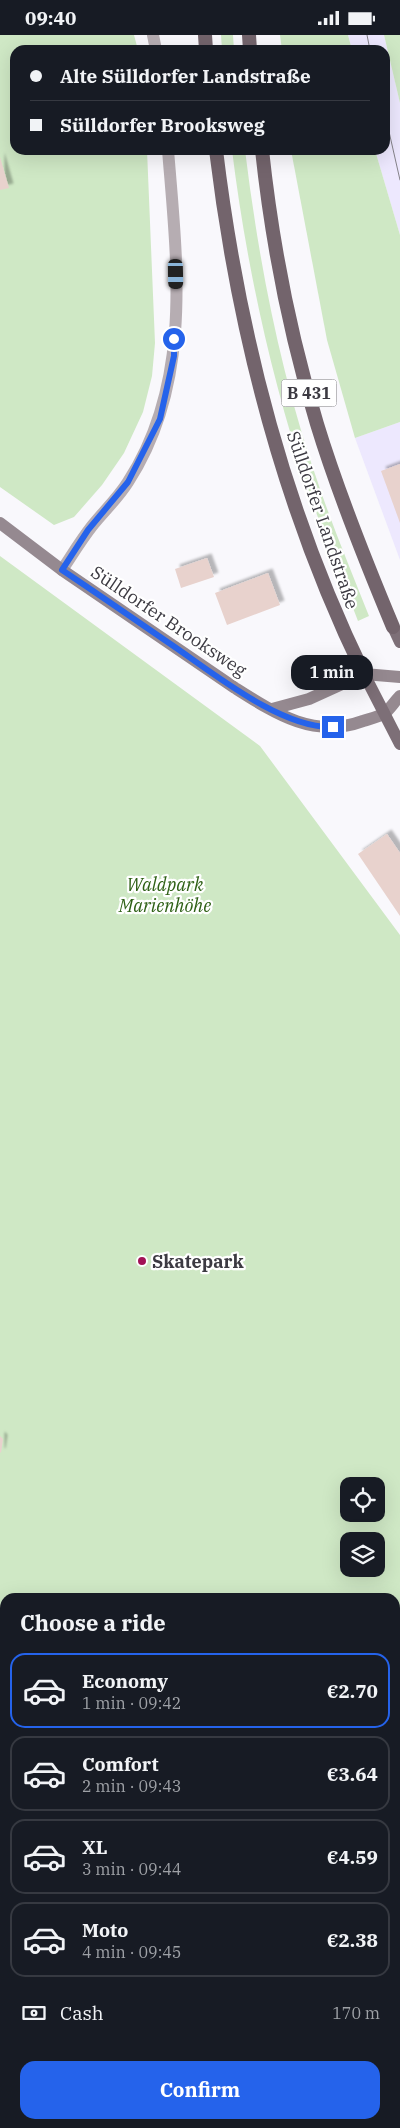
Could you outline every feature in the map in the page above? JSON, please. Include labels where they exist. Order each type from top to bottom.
[{"type":"highway","name":"Sülldorfer Landstraße","points":[[217,155],[229,247],[240,306],[260,391],[282,465],[307,537],[340,624],[364,674]]},
{"type":"highway","name":"Sülldorfer Landstraße","points":[[263,155],[274,247],[285,302],[317,425],[354,531],[393,627]]},
{"type":"main road","name":"Sülldorfer Brooksweg","points":[[0,523],[62,570],[235,688],[301,723],[319,728],[347,727],[384,713],[400,696]]},
{"type":"main road","name":"Sülldorfer Landstraße","points":[[393,627],[400,642]]},
{"type":"main road","points":[[272,709],[308,699],[364,674],[400,677]]},
{"type":"main road","name":"Sülldorfer Landstraße","points":[[364,674],[400,743]]},
{"type":"street","points":[[62,570],[88,530],[128,482],[160,419],[174,356],[176,248],[168,155]]},
{"type":"shaded area","points":[[348,35],[384,35],[386,45],[351,45]]},
{"type":"shaded area","points":[[390,60],[400,103],[400,235],[376,155],[390,155]]},
{"type":"shaded area","points":[[400,422],[400,560],[355,438]]},
{"type":"green space","points":[[0,35],[134,35],[137,45],[10,45],[10,155],[147,155],[155,343],[152,376],[143,412],[124,453],[102,485],[74,517],[54,525],[0,487]]},
{"type":"green space","points":[[221,35],[233,35],[234,45],[222,45]]},
{"type":"green space","points":[[280,35],[348,35],[351,45],[281,45]]},
{"type":"green space","points":[[384,35],[400,35],[400,103],[390,60],[390,45],[386,45]]},
{"type":"green space","points":[[233,155],[246,155],[265,278],[293,404],[319,486],[369,616],[358,621],[313,503],[282,404],[252,277]]},
{"type":"green space","points":[[292,155],[376,155],[400,235],[400,422],[355,438],[327,340]]},
{"type":"green space","name":"Waldpark Marienhöhe","points":[[0,556],[260,746],[400,935],[400,1593],[0,1593]]},
{"type":"building","points":[[0,157],[9,188],[0,190]]},
{"type":"building","points":[[400,464],[400,523],[381,471]]},
{"type":"building","points":[[207,558],[214,577],[181,588],[175,569]]},
{"type":"building","points":[[268,573],[280,605],[227,625],[215,593]]},
{"type":"building","points":[[387,834],[400,853],[400,916],[358,854]]},
{"type":"building","points":[[0,1436],[3,1439],[1,1453],[0,1452]]},
{"type":"tram line","points":[[367,35],[369,45]]},
{"type":"tram line","points":[[390,136],[400,180]]},
{"type":"place","name":"Skatepark","points":[[142,1261]]},
{"type":"route","points":[[174,339],[174,356],[160,419],[128,482],[88,530],[62,570],[256,701],[301,723],[319,728],[333,727]]}]
